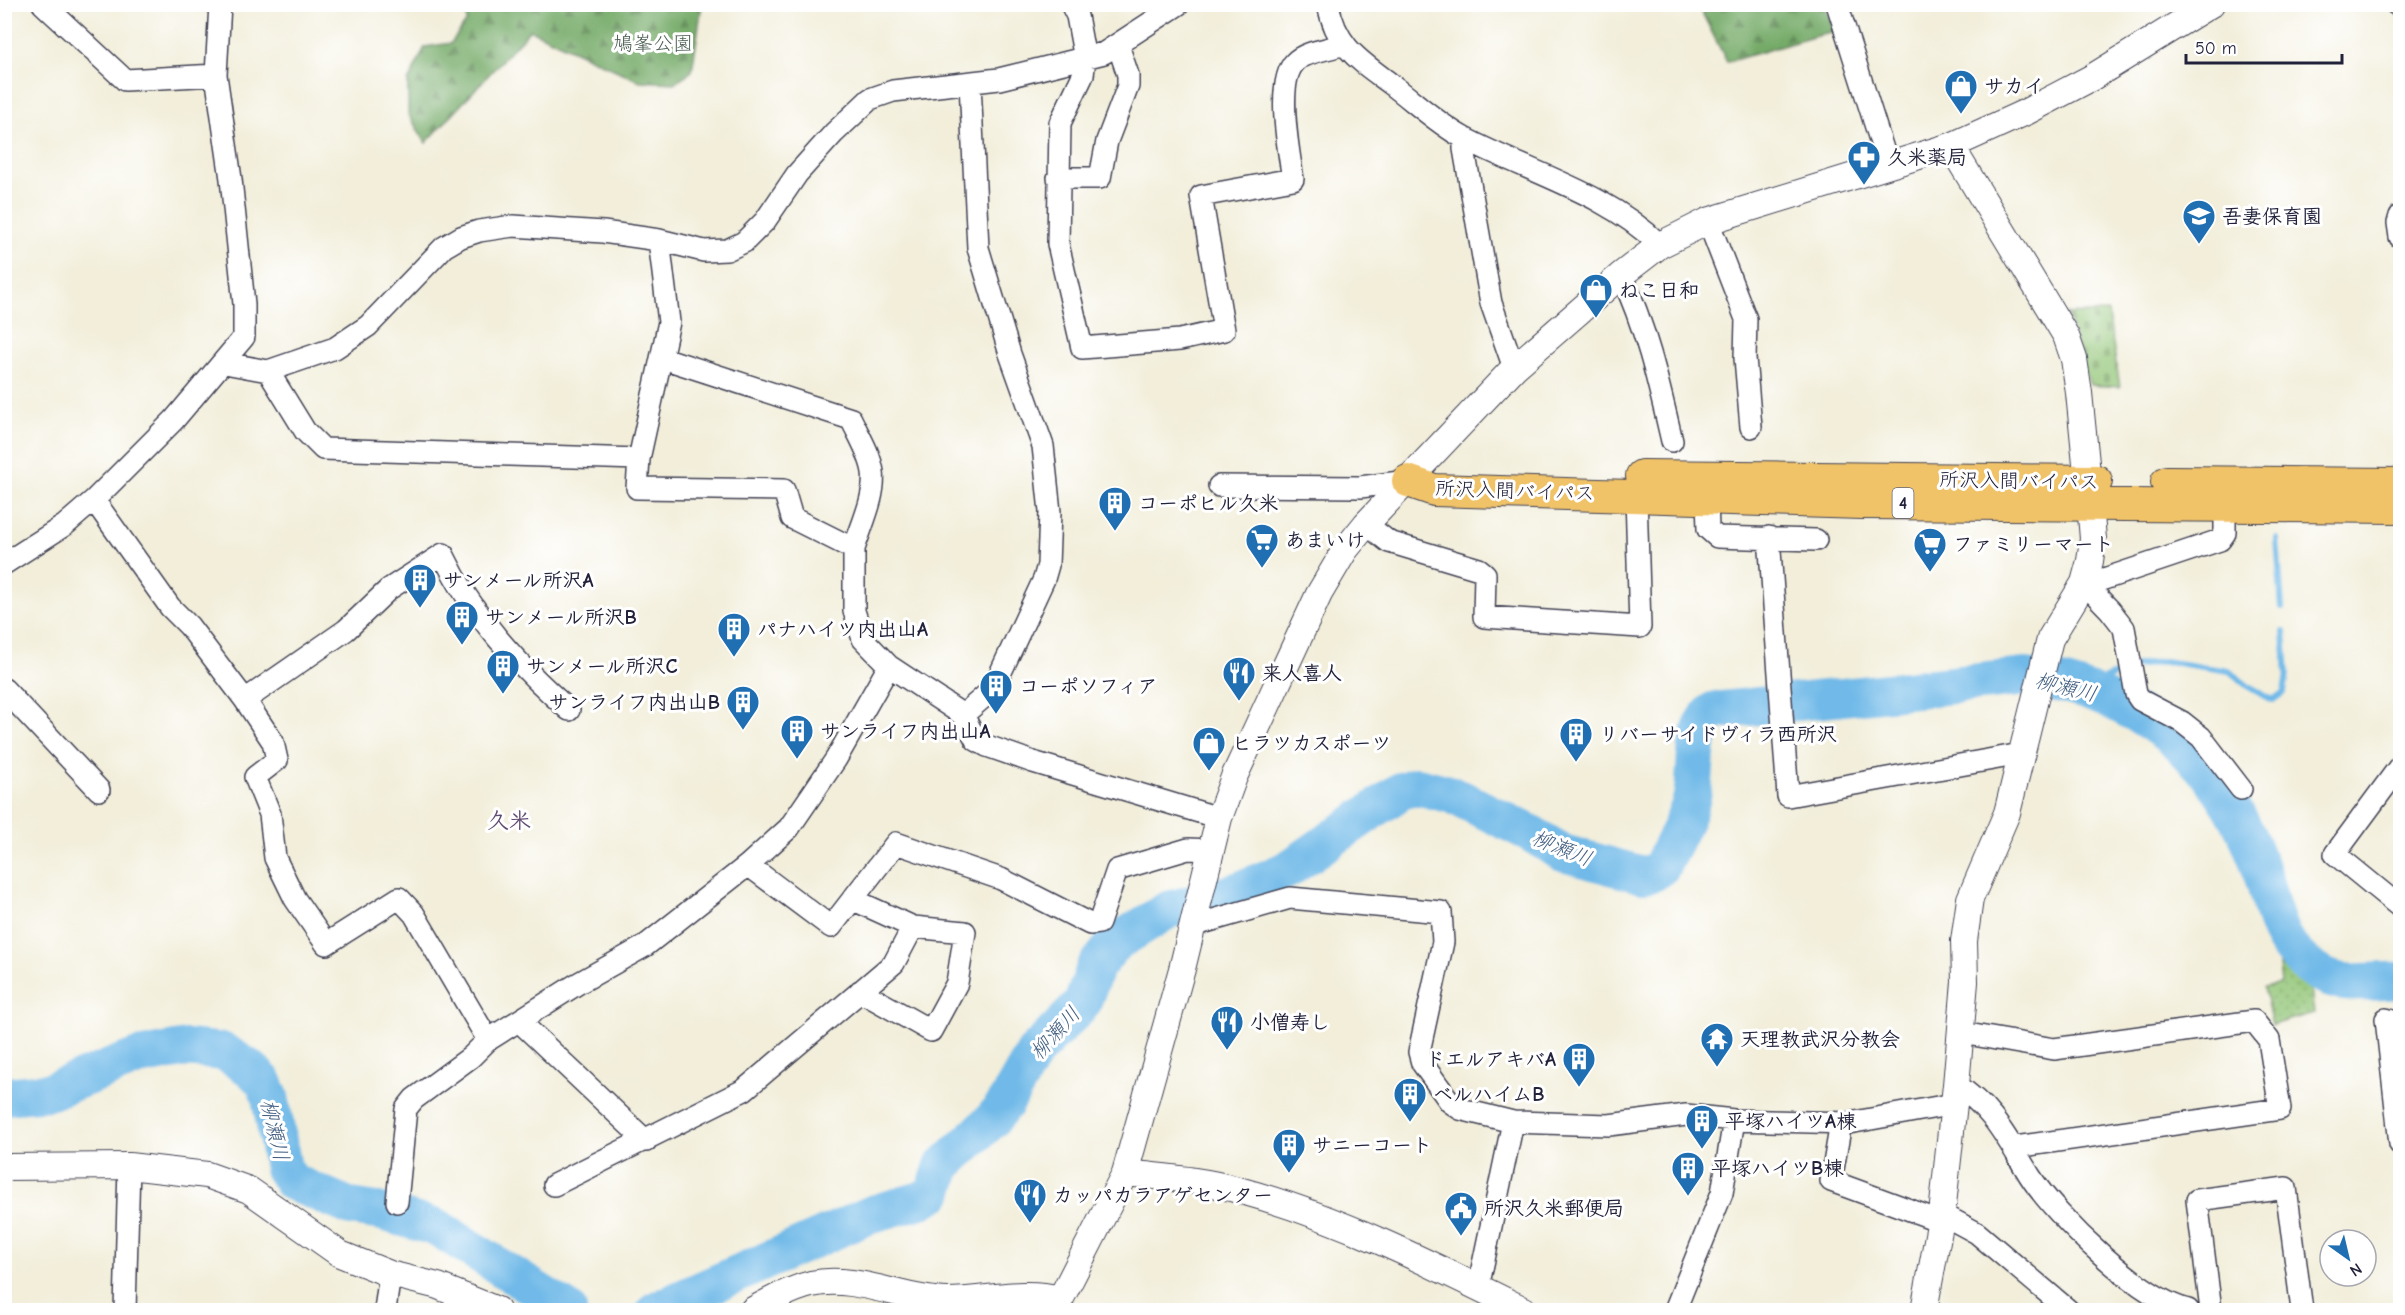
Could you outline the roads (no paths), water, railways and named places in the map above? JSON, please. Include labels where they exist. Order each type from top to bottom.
[{"type":"main road","name":"所沢入間バイパス","points":[[1408,481],[1448,472],[2089,492],[2225,505],[2400,507]]},
{"type":"main road","name":"所沢入間バイパス","points":[[1408,481],[1434,490],[1707,500],[2400,484]]},
{"type":"street","points":[[44,4],[125,80],[216,75]]},
{"type":"street","points":[[4,564],[65,525],[94,500],[174,420],[225,363],[244,337],[244,304],[227,142],[216,75],[220,4]]},
{"type":"street","points":[[1071,4],[1077,16],[1085,58],[1083,75],[1060,123],[1058,243],[1082,348],[1180,340],[1224,330],[1201,196],[1293,179],[1283,106],[1290,70],[1302,57],[1342,45]]},
{"type":"street","points":[[225,363],[267,371],[335,348],[368,326],[444,247],[461,237],[513,226],[603,232],[658,240],[704,251],[727,250],[744,242],[765,221],[797,174],[834,132],[870,99],[893,91],[999,79],[1085,58],[1118,45],[1179,4]]},
{"type":"street","points":[[1328,4],[1342,45],[1353,57],[1464,138],[1588,195],[1646,231],[1660,245]]},
{"type":"street","points":[[1837,4],[1888,165]]},
{"type":"street","points":[[2396,4],[2400,5]]},
{"type":"street","points":[[753,1311],[794,1290],[824,1282],[841,1282],[922,1299],[946,1301],[1038,1293],[1057,1305],[1125,1173],[1182,969],[1219,818],[1234,777],[1319,594],[1345,550],[1366,524],[1460,422],[1514,368],[1621,275],[1660,245],[1708,221],[1951,146],[2026,112],[2091,78],[2201,7]]},
{"type":"street","points":[[1058,178],[1100,178],[1107,141],[1128,86],[1128,75],[1118,45]]},
{"type":"street","points":[[963,715],[993,689],[1044,579],[1048,565],[1050,512],[1040,435],[1010,354],[978,248],[970,83]]},
{"type":"street","points":[[1464,138],[1491,303],[1514,368]]},
{"type":"street","points":[[1924,1311],[1941,1217],[1962,1033],[1966,920],[1971,899],[2007,813],[2046,652],[2055,628],[2085,581],[2093,539],[2079,393],[2074,359],[2066,336],[2027,268],[1951,146]]},
{"type":"street","points":[[2400,216],[2398,223],[2400,237]]},
{"type":"street","points":[[1708,221],[1746,319],[1745,358],[1751,427]]},
{"type":"street","points":[[658,240],[669,322],[663,358],[639,459],[637,488],[784,490],[792,518],[854,549]]},
{"type":"street","points":[[1621,275],[1632,298],[1658,380],[1672,441]]},
{"type":"street","points":[[663,358],[851,419],[869,456],[873,472],[873,487],[854,549],[854,611],[863,639],[889,666],[963,715],[976,740],[987,746],[1219,818]]},
{"type":"street","points":[[267,371],[305,431],[323,449],[639,459]]},
{"type":"street","points":[[1219,486],[1360,487],[1408,481]]},
{"type":"street","points":[[1366,524],[1389,542],[1479,569],[1485,574],[1484,617],[1640,627],[1636,496]]},
{"type":"street","points":[[94,500],[170,607],[189,626],[245,700],[273,742],[277,760],[255,777],[270,814],[275,858],[295,899],[326,944],[399,898],[414,914],[488,1040]]},
{"type":"street","points":[[1707,500],[1708,529],[1717,537],[1816,540]]},
{"type":"street","points":[[2085,581],[2104,579],[2220,540],[2225,533],[2225,505]]},
{"type":"street","points":[[1769,537],[1788,796],[2021,754]]},
{"type":"street","points":[[245,700],[346,630],[389,589],[443,555],[454,577],[484,623],[540,685],[569,710]]},
{"type":"street","points":[[2085,581],[2124,628],[2136,694],[2140,700],[2182,722],[2201,737],[2241,789]]},
{"type":"street","points":[[397,1202],[406,1109],[414,1099],[471,1057],[488,1040],[645,946],[748,865],[789,828],[836,759],[889,666]]},
{"type":"street","points":[[4,689],[99,790]]},
{"type":"street","points":[[2400,766],[2335,854],[2400,907]]},
{"type":"street","points":[[748,865],[831,927],[896,843],[1001,879],[1090,924],[1099,923],[1117,870],[1188,849],[1209,862]]},
{"type":"street","points":[[1193,922],[1290,898],[1441,912],[1443,942],[1419,1052],[1422,1063],[1450,1102],[1460,1109],[1513,1122],[1609,1125],[1686,1115],[1734,1120],[1841,1123],[1955,1094],[1979,1102],[2015,1148],[2047,1199],[2112,1263],[2160,1299],[2188,1311]]},
{"type":"street","points":[[854,900],[913,927],[965,932],[957,983],[931,1031],[860,991]]},
{"type":"street","points":[[554,1185],[744,1090],[894,963],[913,927]]},
{"type":"street","points":[[2400,1023],[2386,1019],[2400,1144]]},
{"type":"street","points":[[519,1021],[646,1141]]},
{"type":"street","points":[[1962,1033],[2054,1049],[2254,1021],[2269,1040],[2280,1110],[2015,1148]]},
{"type":"street","points":[[1675,1311],[1722,1193],[1734,1120]]},
{"type":"street","points":[[1478,1288],[1513,1122]]},
{"type":"street","points":[[1841,1123],[1831,1181],[1941,1217],[1977,1233],[2047,1303],[2068,1311]]},
{"type":"street","points":[[125,1311],[129,1166]]},
{"type":"street","points":[[4,1167],[129,1166],[207,1175],[249,1190],[340,1254],[390,1274],[438,1286],[497,1311]]},
{"type":"street","points":[[1125,1173],[1198,1182],[1242,1191],[1353,1230],[1524,1311]]},
{"type":"street","points":[[2211,1311],[2198,1200],[2286,1188],[2302,1311]]},
{"type":"street","points":[[385,1311],[390,1274]]},
{"type":"waterway","points":[[2277,539],[2282,608]]},
{"type":"waterway","points":[[4,579],[44,551]]},
{"type":"waterway","points":[[2136,666],[2164,661],[2229,671],[2252,689],[2273,700],[2284,692],[2287,675],[2284,632]]},
{"type":"waterway","points":[[2083,688],[2127,670]]},
{"type":"waterway","name":"柳瀬川","points":[[656,1310],[872,1214],[921,1200],[934,1193],[943,1166],[992,1120],[1005,1104],[1034,1053],[1082,1004],[1095,968],[1115,943],[1168,910],[1236,892],[1287,870],[1401,791],[1417,786],[1453,795],[1530,833],[1563,853],[1643,875],[1653,873],[1662,866],[1682,826],[1691,801],[1698,742],[1705,720],[1713,711],[2026,677],[2066,685],[2103,697],[2137,714],[2168,735],[2195,759],[2220,789],[2240,822],[2257,859],[2276,923],[2291,950],[2303,962],[2329,979],[2339,981],[2400,981]]},
{"type":"waterway","name":"柳瀬川","points":[[4,1096],[48,1092],[138,1057],[187,1048],[224,1052],[251,1069],[264,1082],[270,1097],[283,1168],[292,1182],[351,1207],[382,1212],[438,1228],[568,1310]]},
{"type":"place","name":"サカイ","points":[[1961,115]]},
{"type":"place","name":"久米薬局","points":[[1864,186]]},
{"type":"place","name":"吾妻保育園","points":[[2199,245]]},
{"type":"place","name":"ねこ日和","points":[[1596,319]]},
{"type":"place","name":"コーポヒル久米","points":[[1115,532]]},
{"type":"place","name":"あまいけ","points":[[1262,569]]},
{"type":"place","name":"ファミリーマート","points":[[1930,573]]},
{"type":"place","name":"サンメール所沢A","points":[[420,609]]},
{"type":"place","name":"サンメール所沢B","points":[[462,646]]},
{"type":"place","name":"パナハイツ内出山A","points":[[734,658]]},
{"type":"place","name":"サンメール所沢C","points":[[503,695]]},
{"type":"place","name":"来人喜人","points":[[1239,702]]},
{"type":"place","name":"コーポソフィア","points":[[996,715]]},
{"type":"place","name":"サンライフ内出山B","points":[[743,731]]},
{"type":"place","name":"サンライフ内出山A","points":[[797,760]]},
{"type":"place","name":"リバーサイドヴィラ西所沢","points":[[1576,763]]},
{"type":"place","name":"ヒラツカスポーツ","points":[[1209,772]]},
{"type":"place","name":"小僧寿し","points":[[1227,1051]]},
{"type":"place","name":"天理教武沢分教会","points":[[1717,1068]]},
{"type":"place","name":"ドエルアキバA","points":[[1579,1088]]},
{"type":"place","name":"ベルハイムB","points":[[1410,1123]]},
{"type":"place","name":"平塚ハイツA棟","points":[[1702,1150]]},
{"type":"place","name":"サニーコート","points":[[1289,1174]]},
{"type":"place","name":"平塚ハイツB棟","points":[[1688,1197]]},
{"type":"place","name":"カッパカラアゲセンター","points":[[1030,1224]]},
{"type":"place","name":"所沢久米郵便局","points":[[1461,1237]]},
{"type":"district","name":"久米","points":[[509,821]]},
{"type":"park label","name":"鳩峯公園","points":[[653,43]]}]
